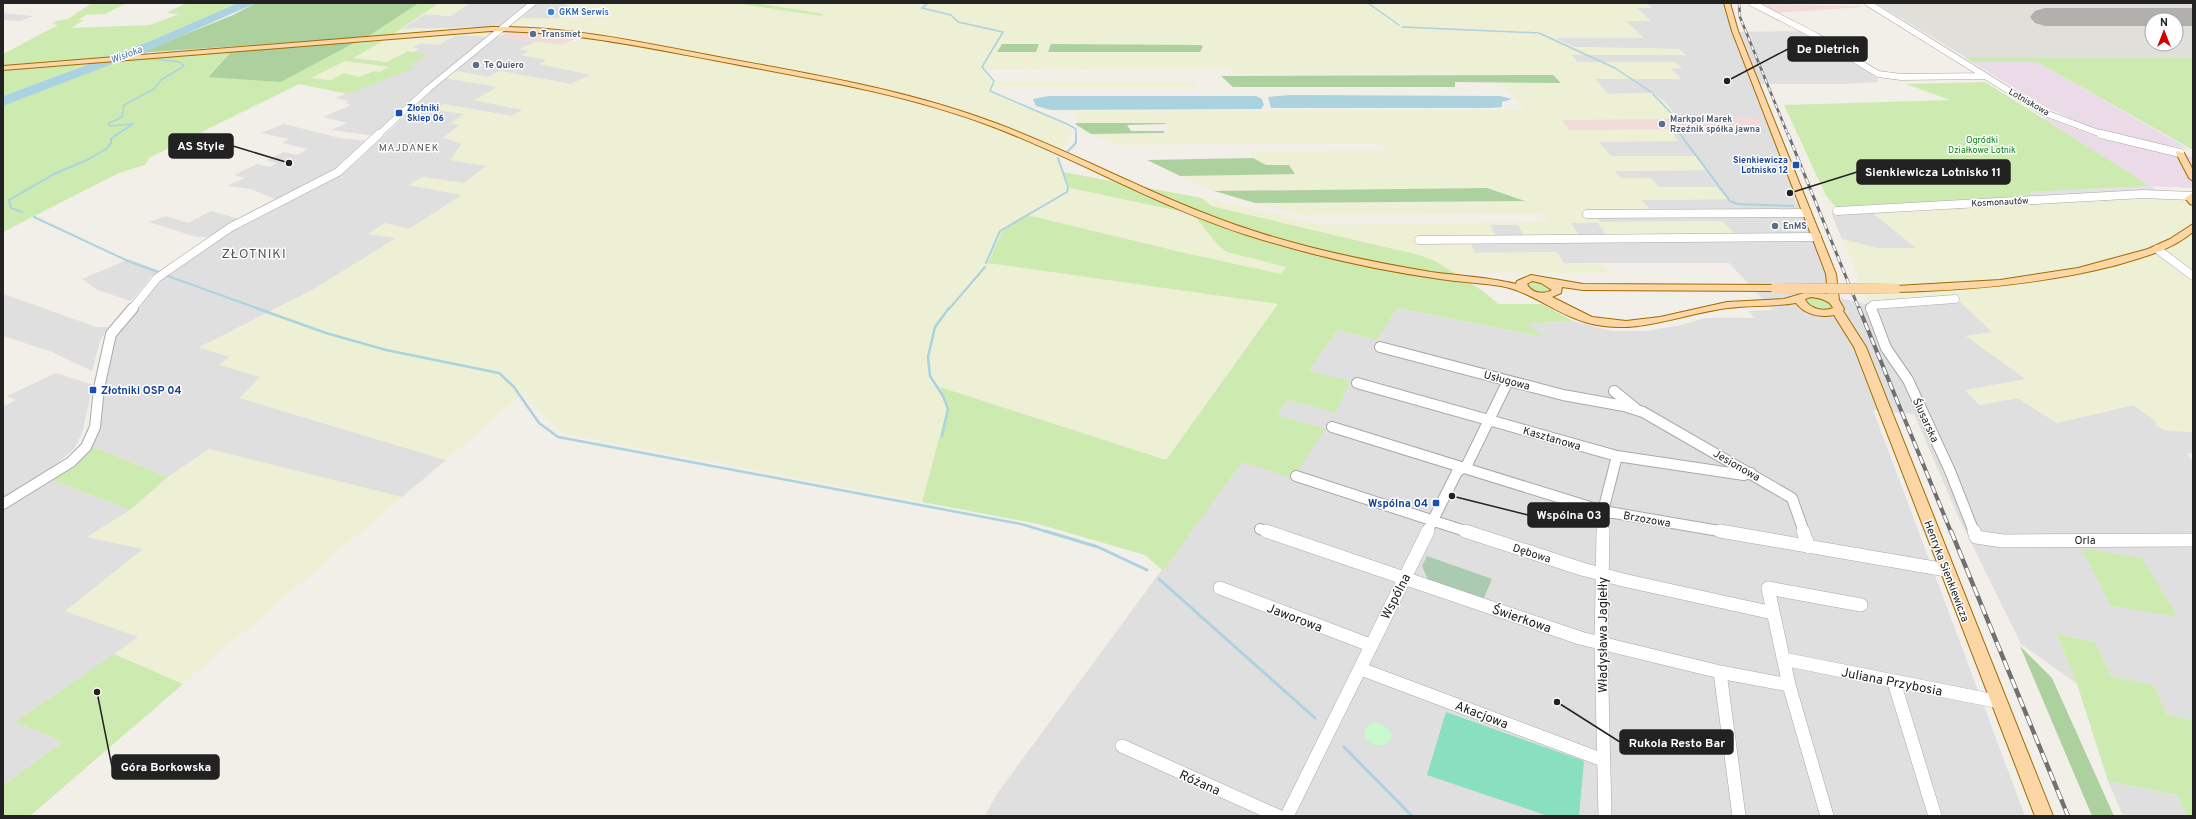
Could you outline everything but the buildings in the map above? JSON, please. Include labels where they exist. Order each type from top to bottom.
[{"type":"main road","name":"Henryka Sienkiewicza","points":[[1727,3],[1735,31],[1831,274],[1831,287],[1835,306],[1847,328],[1860,347],[1946,570],[2000,702],[2044,816]]},
{"type":"main road","points":[[3,68],[502,29],[544,29],[579,33],[818,77],[904,96],[995,125],[1190,211],[1247,232],[1292,246],[1382,267],[1494,283],[1523,285],[1561,307],[1590,320],[1632,326],[1649,324],[1727,305],[1766,302],[1803,303],[1823,312],[1835,306]]},
{"type":"main road","points":[[2187,153],[2193,163]]},
{"type":"main road","points":[[2187,153],[2193,178]]},
{"type":"main road","points":[[1539,295],[1554,289],[1583,287],[1896,289],[1956,287],[2017,282],[2080,271],[2145,254],[2185,234],[2193,227]]},
{"type":"main road","points":[[1523,285],[1536,278],[1554,289]]},
{"type":"main road","points":[[1803,303],[1803,295],[1822,294],[1831,287]]},
{"type":"main road","points":[[1554,289],[1553,297],[1561,307]]},
{"type":"main road","points":[[1816,295],[1835,306]]},
{"type":"main road","name":"Henryka Sienkiewicza","points":[[1823,312],[1847,328]]},
{"type":"street","points":[[3,504],[71,462],[86,447],[95,427],[99,388],[111,334],[157,278],[231,227],[338,172],[428,89],[533,3]]},
{"type":"street","points":[[1752,3],[1816,36],[1878,74],[1901,77],[1985,76]]},
{"type":"street","name":"Lotniskowa","points":[[1868,3],[2042,111],[2068,123],[2118,140],[2187,153]]},
{"type":"street","name":"Kosmonautów","points":[[1837,211],[2143,194],[2163,194],[2192,199]]},
{"type":"street","points":[[1587,214],[1807,213]]},
{"type":"street","points":[[1419,240],[1817,237]]},
{"type":"street","points":[[2157,249],[2193,276]]},
{"type":"street","points":[[2145,254],[2173,261]]},
{"type":"street","name":"Ślusarska","points":[[1955,299],[1871,307],[1886,348],[1908,380],[1950,471],[1976,537]]},
{"type":"street","name":"Usługowa","points":[[1380,347],[1563,395],[1635,408]]},
{"type":"street","name":"Wspólna","points":[[1287,816],[1361,668],[1370,645],[1457,472],[1467,465],[1508,380]]},
{"type":"street","name":"Kasztanowa","points":[[1357,383],[1617,456],[1744,475],[1751,473]]},
{"type":"street","points":[[1614,390],[1629,401],[1635,408]]},
{"type":"street","name":"Jesionowa","points":[[1635,408],[1751,473],[1792,498],[1809,547]]},
{"type":"street","name":"Brzozowa","points":[[1332,427],[1603,511],[1946,570]]},
{"type":"street","name":"Władysława Jagiełły","points":[[1605,816],[1601,644],[1603,511],[1617,456]]},
{"type":"street","name":"Dębowa","points":[[1296,476],[1602,574],[1773,613]]},
{"type":"street","name":"Świerkowa","points":[[1260,529],[1601,644],[1720,672],[1789,685]]},
{"type":"street","name":"Orla","points":[[1976,537],[2003,541],[2193,540]]},
{"type":"street","name":"Jaworowa","points":[[1220,588],[1370,645]]},
{"type":"street","points":[[1827,816],[1789,685],[1768,588],[1861,605]]},
{"type":"street","name":"Juliana Przybosia","points":[[1783,659],[2000,702]]},
{"type":"street","name":"Akacjowa","points":[[1361,668],[1603,760]]},
{"type":"street","points":[[1720,672],[1739,816]]},
{"type":"street","points":[[1894,682],[1935,816]]},
{"type":"street","name":"Różana","points":[[1122,746],[1278,816]]},
{"type":"shaded area","points":[[470,3],[528,3],[501,25],[494,27],[402,29],[425,14],[450,16]]},
{"type":"shaded area","points":[[538,3],[569,3],[566,5],[607,9],[597,13],[565,12],[558,18],[522,18]]},
{"type":"shaded area","points":[[1646,3],[1725,3],[1732,32],[1804,31],[1878,79],[1878,82],[1842,84],[1754,84],[1791,180],[1795,201],[1802,212],[1836,297],[1870,305],[1956,298],[1993,332],[1966,336],[2026,379],[1979,405],[2018,398],[2057,423],[2133,405],[2153,419],[2164,430],[2193,432],[2193,452],[2187,454],[2193,462],[2193,720],[2167,715],[2154,685],[2111,676],[2095,642],[2057,634],[2077,684],[2021,644],[1958,516],[1914,414],[1873,410],[2025,816],[985,816],[996,795],[1287,400],[1336,413],[1321,374],[1309,371],[1337,330],[1377,339],[1397,308],[1543,337],[1526,324],[1573,321],[1612,331],[1647,331],[1681,325],[1705,318],[1754,318],[1749,311],[1773,310],[1729,263],[1564,263],[1557,252],[1475,253],[1468,240],[1498,239],[1489,225],[1518,225],[1579,236],[1570,223],[1722,221],[1600,222],[1595,214],[1653,213],[1641,200],[1728,199],[1716,187],[1659,187],[1651,179],[1621,178],[1614,171],[1708,170],[1697,156],[1611,156],[1598,142],[1569,130],[1654,93],[1607,94],[1594,79],[1681,79],[1670,68],[1675,62],[1577,62],[1571,54],[1686,55],[1679,49],[1574,47],[1554,38],[1643,38],[1625,21],[1650,21],[1636,8],[1651,8]]},
{"type":"shaded area","points":[[1876,3],[2193,3],[2193,58],[1965,57]]},
{"type":"shaded area","points":[[1760,4],[1862,6],[1863,7],[1776,13]]},
{"type":"shaded area","points":[[3,13],[34,16],[20,21],[3,20]]},
{"type":"shaded area","points":[[509,31],[534,31],[578,37],[562,45],[500,37]]},
{"type":"shaded area","points":[[463,35],[489,37],[375,136],[331,130],[347,123],[323,117],[351,105],[345,103],[348,101],[335,98],[416,67],[408,65],[427,55],[411,53],[418,49],[411,47],[421,43],[437,45],[455,36]]},
{"type":"shaded area","points":[[497,36],[536,42],[520,49],[529,51],[522,55],[548,60],[540,64],[592,74],[571,84],[500,71],[489,77],[454,71]]},
{"type":"shaded area","points":[[1972,62],[2037,62],[2189,149],[2120,136],[2090,127],[2047,108]]},
{"type":"shaded area","points":[[445,78],[499,87],[475,100],[524,110],[511,116],[443,104],[465,114],[451,123],[461,125],[443,138],[462,143],[487,166],[464,183],[422,177],[410,185],[463,195],[409,229],[385,223],[397,238],[314,289],[200,347],[230,357],[220,365],[261,377],[240,398],[446,460],[402,497],[209,449],[168,477],[91,446],[115,333],[158,279],[220,236],[341,173],[353,165]]},
{"type":"shaded area","name":"Markpol Marek Rzeźnik spółka jawna","points":[[1757,118],[1761,129],[1569,130],[1561,120]]},
{"type":"shaded area","points":[[2042,118],[2047,118],[2087,133],[2117,142],[2193,157],[2193,188],[2150,186]]},
{"type":"shaded area","points":[[284,124],[340,138],[368,141],[331,173],[277,200],[251,189],[227,186],[245,178],[234,175],[257,164],[270,167],[277,163],[266,160],[284,152],[296,155],[308,149],[282,143],[289,139],[261,133]]},
{"type":"shaded area","points":[[2150,186],[2160,192],[2035,197],[2029,192]]},
{"type":"shaded area","points":[[1869,210],[1917,248],[1877,248],[1842,239],[1831,213]]},
{"type":"shaded area","points":[[211,211],[239,219],[210,237],[196,237],[149,222],[166,216],[188,223]]},
{"type":"shaded area","points":[[129,259],[160,271],[151,277],[131,301],[97,290],[82,279]]},
{"type":"shaded area","points":[[4,294],[96,327],[108,327],[100,341],[92,371],[52,352],[3,336]]},
{"type":"shaded area","points":[[56,373],[93,385],[82,433],[74,449],[42,476],[3,499],[3,407],[15,400],[7,396]]},
{"type":"shaded area","points":[[50,479],[130,510],[88,537],[143,549],[139,638],[15,722],[63,742],[3,785],[3,507]]},
{"type":"shaded area","points":[[2108,781],[2177,795],[2187,816],[2123,816]]},
{"type":"green space","points":[[92,3],[127,3],[105,14],[86,15],[78,20],[84,20],[71,28],[150,25],[179,14],[166,13],[185,4],[238,3],[148,42],[107,57],[3,65],[3,54],[58,25],[52,24],[56,21],[68,19]]},
{"type":"green space","points":[[256,3],[419,3],[367,37],[139,53],[233,15]]},
{"type":"green space","points":[[419,3],[439,3],[392,35],[367,37]]},
{"type":"green space","points":[[439,3],[470,3],[450,16],[425,14]]},
{"type":"green space","points":[[569,3],[734,3],[822,16],[824,14],[756,3],[1646,3],[1652,8],[1637,8],[1651,21],[1626,21],[1644,38],[1555,38],[1574,47],[1679,49],[1686,55],[1571,55],[1577,62],[1675,62],[1682,68],[1670,69],[1681,79],[1595,79],[1608,94],[1654,93],[1666,103],[1679,119],[1561,120],[1569,130],[1670,129],[1678,141],[1599,142],[1611,156],[1697,156],[1708,170],[1614,171],[1621,178],[1651,178],[1659,187],[1716,187],[1729,199],[1641,200],[1653,214],[1595,215],[1600,222],[1722,221],[1736,235],[1607,236],[1597,222],[1571,223],[1580,237],[1525,238],[1518,225],[1490,225],[1498,239],[1469,240],[1475,253],[1557,252],[1564,263],[1603,264],[1610,273],[1452,273],[1435,261],[1419,255],[1211,206],[1208,202],[1210,200],[1216,200],[1325,225],[1549,222],[1541,214],[1301,215],[1255,203],[1525,200],[1487,188],[1214,191],[1180,176],[1294,174],[1289,165],[1266,165],[1253,158],[1251,152],[1390,150],[1378,143],[1119,145],[1091,134],[1170,133],[1165,123],[1077,123],[1075,111],[1524,110],[1501,83],[1560,83],[1553,75],[1232,74],[1230,69],[982,70],[993,82],[1194,82],[1196,87],[991,87],[989,91],[1061,122],[1072,130],[1070,141],[1059,150],[1063,172],[1070,188],[1193,214],[1218,245],[1227,252],[1287,267],[1281,274],[1027,215],[1002,231],[988,263],[1278,304],[1166,460],[940,387],[947,409],[922,502],[566,434],[543,417],[525,392],[446,460],[240,398],[260,377],[219,365],[230,357],[199,347],[270,313],[314,289],[396,238],[368,234],[385,223],[409,229],[462,195],[409,185],[422,177],[464,183],[486,166],[450,160],[462,143],[443,138],[460,125],[451,123],[464,114],[436,110],[443,104],[511,116],[523,110],[474,100],[498,87],[445,78],[454,71],[489,77],[500,71],[571,84],[591,75],[539,64],[547,60],[521,55],[529,51],[520,49],[536,42],[562,45],[569,41],[574,42],[591,33],[540,25],[513,25],[522,18],[558,18],[565,12],[597,13],[606,10],[565,5]]},
{"type":"green space","points":[[734,3],[756,3],[824,14],[822,16]]},
{"type":"green space","points":[[501,25],[489,37],[463,35],[455,36],[437,45],[421,43],[411,47],[419,49],[401,53],[398,55],[401,56],[387,62],[352,57],[402,29],[487,27]]},
{"type":"green space","points":[[383,41],[353,58],[387,62],[408,51],[428,55],[409,65],[417,67],[348,94],[299,84],[149,158],[145,165],[119,173],[3,232],[3,106],[118,61],[231,52],[208,76],[281,82],[356,42]],"holes":[[[345,61],[389,67],[379,72],[374,71],[359,77],[344,73],[331,80],[311,78]]]},
{"type":"green space","points":[[356,42],[281,82],[208,77],[231,52]]},
{"type":"green space","points":[[1002,44],[1039,44],[1036,52],[997,52]]},
{"type":"green space","points":[[1051,44],[1201,45],[1203,47],[1200,52],[1048,52]]},
{"type":"green space","points":[[1965,57],[2193,58],[2193,150],[2037,62],[1972,62]]},
{"type":"green space","points":[[345,61],[390,67],[379,72],[374,71],[359,77],[344,73],[331,80],[310,78]]},
{"type":"green space","points":[[88,64],[3,96],[3,70]]},
{"type":"green space","points":[[1553,75],[1561,83],[1455,82],[1455,87],[1233,87],[1221,76]]},
{"type":"green space","name":"Ogródki Działkowe Lotnik","points":[[1985,82],[2150,186],[2030,192],[2035,197],[1837,208],[1826,196],[1784,105],[1950,100],[1906,84]]},
{"type":"green space","points":[[1075,124],[1166,124],[1127,125],[1131,131],[1164,131],[1164,133],[1091,134]]},
{"type":"green space","points":[[1253,158],[1266,165],[1289,165],[1295,174],[1180,176],[1147,160]]},
{"type":"green space","points":[[1063,172],[1202,198],[1211,206],[1419,255],[1435,261],[1483,291],[1498,304],[1542,304],[1573,321],[1527,324],[1543,337],[1397,308],[1377,340],[1337,330],[1309,371],[1350,381],[1336,413],[1287,400],[1277,415],[1325,429],[1293,479],[1242,462],[1163,571],[1145,555],[1038,524],[922,502],[947,409],[940,387],[1166,460],[1278,304],[988,263],[1002,231],[1027,215],[1281,274],[1286,267],[1227,252],[1218,245],[1193,214],[1070,188]]},
{"type":"green space","points":[[1487,188],[1525,201],[1255,203],[1214,191]]},
{"type":"green space","points":[[2193,193],[2193,432],[2164,430],[2154,424],[2157,423],[2153,419],[2133,405],[2057,423],[2018,398],[1979,405],[1965,390],[2026,379],[1966,336],[1992,332],[1956,298],[1870,305],[1842,239],[1877,248],[1916,248],[1869,210]]},
{"type":"green space","points":[[1539,281],[1552,289],[1542,293],[1532,290],[1526,286],[1527,283]]},
{"type":"green space","points":[[1811,297],[1826,300],[1833,307],[1830,309],[1819,309],[1813,307],[1805,300]]},
{"type":"green space","points":[[91,446],[168,477],[130,510],[50,479]]},
{"type":"green space","points":[[209,449],[402,497],[183,684],[114,654],[138,637],[65,611],[143,549],[87,537],[130,510],[168,477]]},
{"type":"green space","points":[[2081,548],[2142,558],[2178,617],[2111,606]]},
{"type":"green space","points":[[1427,556],[1492,579],[1483,600],[1429,582],[1422,566]]},
{"type":"green space","points":[[2057,634],[2095,642],[2111,676],[2154,685],[2167,715],[2193,720],[2193,816],[2187,816],[2177,795],[2108,781],[2077,684]]},
{"type":"green space","points":[[2020,646],[2052,678],[2114,816],[2092,816]]},
{"type":"green space","points":[[114,654],[183,684],[30,816],[3,816],[3,785],[63,742],[15,722]]},
{"type":"green space","points":[[1446,712],[1584,761],[1579,816],[1548,816],[1427,775]]},
{"type":"green space","points":[[1376,723],[1385,727],[1390,733],[1391,739],[1385,745],[1374,745],[1365,738],[1364,729],[1371,724]]},
{"type":"water","name":"Wisłoka","points":[[238,3],[256,3],[154,48],[3,106],[3,96],[148,42]]},
{"type":"water","points":[[1290,95],[1500,96],[1512,99],[1502,102],[1502,107],[1490,108],[1271,108],[1268,97]]},
{"type":"water","points":[[1049,96],[1256,96],[1262,99],[1264,105],[1261,109],[1051,110],[1036,106],[1033,99]]},
{"type":"waterway","points":[[928,3],[922,8],[951,15],[958,22],[1003,32],[982,67],[994,81],[990,91],[1076,129],[1076,143],[1068,151]]},
{"type":"waterway","points":[[1368,3],[1399,25]]},
{"type":"waterway","points":[[1402,27],[1539,33],[1615,68],[1651,92]]},
{"type":"waterway","name":"Wisłoka","points":[[116,135],[133,124],[110,126],[108,124],[122,117],[124,105],[154,89],[161,80],[184,66],[180,62],[144,58],[145,49]]},
{"type":"waterway","points":[[1653,94],[1672,114],[1674,126],[1681,135]]},
{"type":"waterway","points":[[22,212],[11,208],[9,200],[54,174],[89,159],[106,149],[111,143],[111,139],[118,134]]},
{"type":"waterway","points":[[1680,134],[1730,201],[1738,204],[1793,206]]},
{"type":"waterway","points":[[986,263],[1000,231],[1067,192],[1068,187],[1058,158]]},
{"type":"waterway","points":[[34,217],[128,261],[158,272]]},
{"type":"waterway","points":[[949,309],[985,267]]},
{"type":"waterway","points":[[165,275],[259,309]]},
{"type":"waterway","points":[[256,308],[326,333],[386,350],[499,373],[514,387],[539,423],[558,437],[1021,524],[1048,532]]},
{"type":"waterway","points":[[942,436],[948,409],[943,396],[930,376],[928,357],[935,327],[949,308]]},
{"type":"waterway","points":[[1045,531],[1098,547],[1147,570]]},
{"type":"waterway","points":[[1159,579],[1315,718]]},
{"type":"waterway","points":[[1344,747],[1412,816]]},
{"type":"runway","points":[[2045,17],[2193,17]]},
{"type":"railway","points":[[1739,3],[1740,17],[1788,135]]},
{"type":"railway","points":[[1788,134],[1859,309]]},
{"type":"railway","points":[[1859,308],[1951,532]]},
{"type":"railway","points":[[1951,531],[2068,816]]},
{"type":"place","name":"GKM Serwis","points":[[551,12]]},
{"type":"place","name":"Transmet","points":[[533,34]]},
{"type":"place","name":"Te Quiero","points":[[476,65]]},
{"type":"place","name":"De Dietrich","points":[[1727,81]]},
{"type":"place","name":"Złotniki Sklep 06","points":[[399,113]]},
{"type":"place","name":"Markpol Marek Rzeźnik spółka jawna","points":[[1662,124]]},
{"type":"place","name":"AS Style","points":[[289,163]]},
{"type":"place","name":"Sienkiewicza Lotnisko 12","points":[[1796,165]]},
{"type":"place","name":"Sienkiewicza Lotnisko 11","points":[[1790,193]]},
{"type":"place","name":"EnMS","points":[[1775,226]]},
{"type":"place","name":"Złotniki OSP 04","points":[[93,390]]},
{"type":"place","name":"Wspólna 03","points":[[1452,496]]},
{"type":"place","name":"Wspólna 04","points":[[1436,503]]},
{"type":"place","name":"Góra Borkowska","points":[[97,692]]},
{"type":"place","name":"Rukola Resto Bar","points":[[1557,702]]},
{"type":"district","name":"MAJDANEK","points":[[409,147]]},
{"type":"district","name":"ZŁOTNIKI","points":[[254,253]]}]
